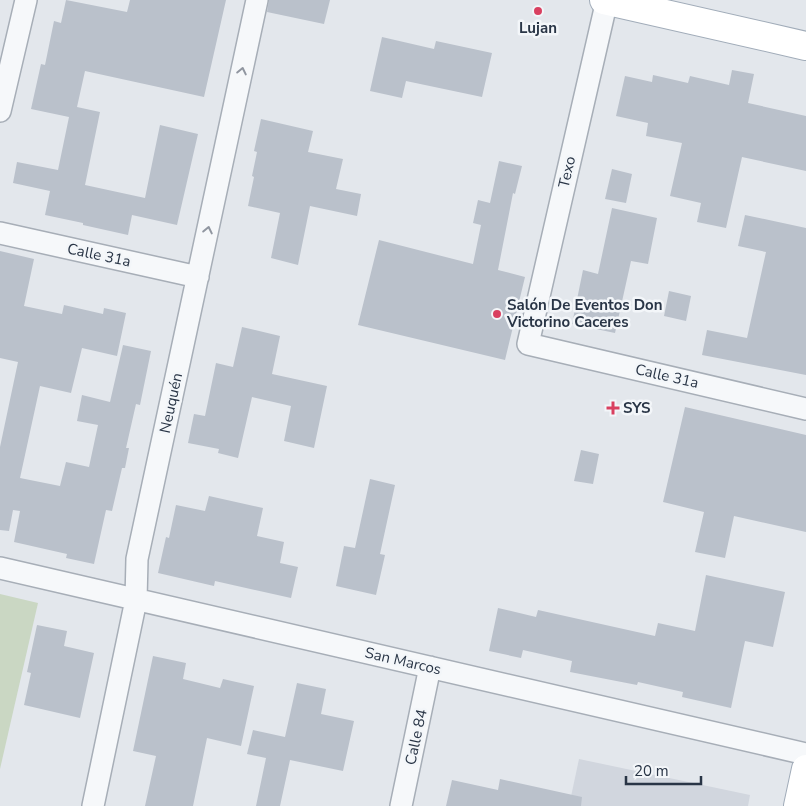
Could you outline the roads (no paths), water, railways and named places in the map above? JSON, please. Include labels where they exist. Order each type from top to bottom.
[{"type":"main road","points":[[606,0],[806,46]]},
{"type":"main road","points":[[798,806],[806,769]]},
{"type":"street","points":[[0,111],[26,0]]},
{"type":"street","name":"Neuquén","points":[[93,806],[136,600],[136,559],[257,0]]},
{"type":"street","name":"Texo","points":[[528,344],[606,0]]},
{"type":"street","name":"Calle 31a","points":[[0,233],[198,277]]},
{"type":"street","name":"Calle 31a","points":[[528,344],[806,409]]},
{"type":"street","name":"San Marcos","points":[[0,568],[806,754]]},
{"type":"street","name":"Calle 84","points":[[401,806],[430,668]]},
{"type":"place","name":"Lujan","points":[[538,11]]},
{"type":"place","name":"Salón De Eventos Don Victorino Caceres","points":[[497,314]]},
{"type":"place","name":"SYS","points":[[613,408]]}]
